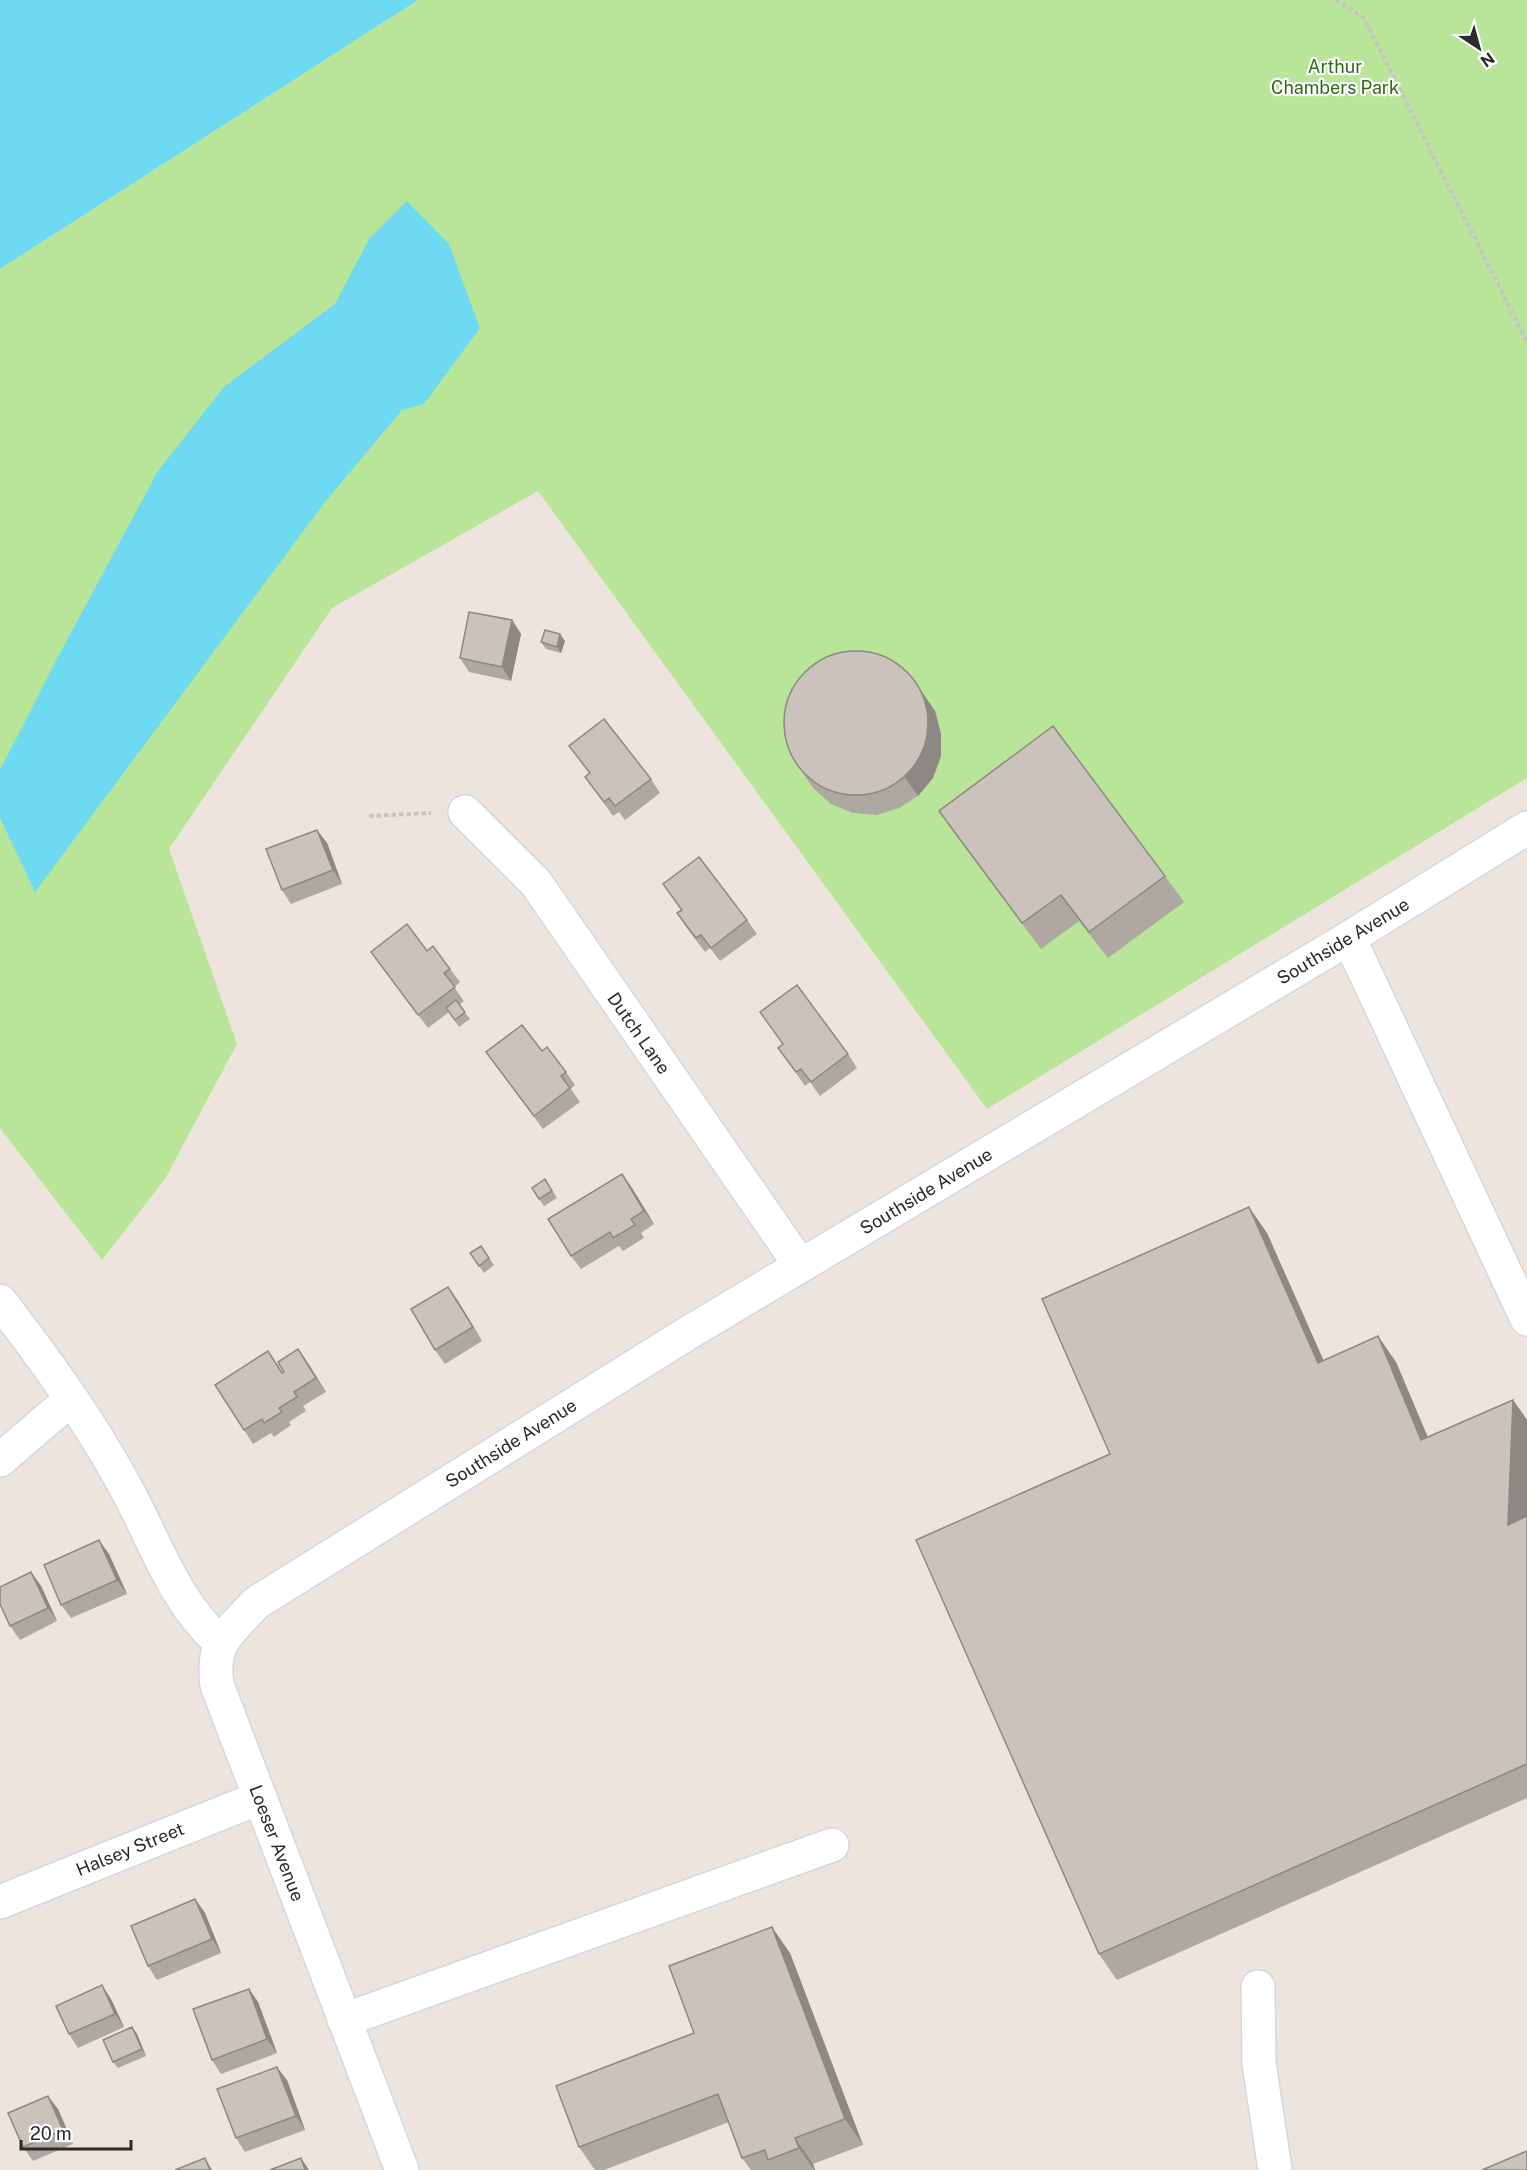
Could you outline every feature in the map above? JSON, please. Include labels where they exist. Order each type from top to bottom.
[{"type":"street","name":"Dutch Lane","points":[[465,812],[536,883],[800,1265]]},
{"type":"street","name":"Southside Avenue","points":[[220,1642],[256,1602],[800,1265],[1349,938],[1527,828]]},
{"type":"street","points":[[1349,938],[1527,1319]]},
{"type":"street","points":[[0,1301],[70,1400],[121,1478],[186,1604],[200,1624],[220,1642]]},
{"type":"street","points":[[0,1460],[70,1400]]},
{"type":"street","name":"Loeser Avenue","points":[[220,1642],[214,1666],[217,1685],[402,2170]]},
{"type":"street","name":"Halsey Street","points":[[0,1902],[259,1798]]},
{"type":"street","points":[[344,2020],[832,1845]]},
{"type":"street","points":[[1258,1987],[1259,2063],[1275,2170]]},
{"type":"path","points":[[1336,0],[1364,18],[1527,342]]},
{"type":"path","points":[[369,816],[465,812]]},
{"type":"green space","name":"Arthur Chambers Park","points":[[418,0],[1527,0],[1527,778],[987,1109],[538,491],[332,608],[169,849],[237,1044],[165,1179],[102,1260],[0,1128],[0,269]]},
{"type":"water","points":[[0,0],[418,0],[0,269]]},
{"type":"water","points":[[407,201],[449,244],[480,328],[424,404],[402,410],[325,502],[35,892],[0,818],[0,770],[158,471],[224,387],[335,304],[369,239]]},
{"type":"building","points":[[469,612],[512,620],[502,667],[460,658]]},
{"type":"building","points":[[545,630],[560,634],[557,647],[541,642]]},
{"type":"building","points":[[856,651],[883,657],[896,663],[907,672],[916,683],[922,696],[928,723],[922,750],[916,763],[907,774],[896,783],[883,789],[856,795],[829,789],[816,783],[805,774],[796,763],[790,750],[784,723],[790,696],[796,683],[805,672],[816,663],[829,657]]},
{"type":"building","points":[[604,719],[651,779],[615,806],[609,798],[604,802],[585,777],[590,773],[569,746]]},
{"type":"building","points":[[1053,726],[1165,876],[1089,932],[1061,895],[1022,923],[939,811]]},
{"type":"building","points":[[317,830],[333,870],[282,890],[266,849]]},
{"type":"building","points":[[699,857],[747,920],[711,948],[701,935],[696,938],[677,913],[682,910],[663,884]]},
{"type":"building","points":[[407,924],[427,951],[433,946],[450,969],[444,973],[455,987],[418,1015],[371,952]]},
{"type":"building","points":[[797,985],[848,1054],[811,1082],[801,1069],[796,1072],[778,1048],[783,1044],[760,1012]]},
{"type":"building","points":[[456,1000],[465,1012],[455,1020],[446,1008]]},
{"type":"building","points":[[522,1025],[542,1051],[547,1047],[566,1072],[561,1076],[570,1088],[534,1116],[486,1052]]},
{"type":"building","points":[[622,1174],[644,1211],[631,1219],[635,1225],[613,1238],[610,1232],[571,1256],[548,1219]]},
{"type":"building","points":[[545,1179],[552,1191],[539,1199],[532,1188]]},
{"type":"building","points":[[1249,1207],[1318,1363],[1378,1336],[1421,1440],[1513,1400],[1508,1525],[1527,1516],[1527,1764],[1099,1954],[916,1540],[1110,1454],[1042,1299]]},
{"type":"building","points":[[481,1246],[489,1258],[479,1266],[470,1253]]},
{"type":"building","points":[[448,1287],[473,1327],[435,1350],[411,1309]]},
{"type":"building","points":[[298,1349],[316,1378],[294,1392],[297,1397],[279,1408],[282,1412],[264,1423],[262,1419],[244,1430],[215,1385],[268,1351],[282,1373],[284,1372],[278,1362]]},
{"type":"building","points":[[99,1540],[117,1580],[61,1605],[44,1565]]},
{"type":"building","points":[[31,1572],[48,1608],[10,1626],[0,1604],[0,1587]]},
{"type":"building","points":[[195,1899],[212,1939],[148,1966],[131,1926]]},
{"type":"building","points":[[772,1927],[845,2119],[795,2138],[799,2148],[768,2160],[765,2150],[742,2158],[718,2094],[579,2147],[556,2086],[694,2033],[669,1966]]},
{"type":"building","points":[[102,1985],[115,2014],[69,2034],[56,2006]]},
{"type":"building","points":[[249,1989],[267,2039],[212,2060],[193,2009]]},
{"type":"building","points":[[132,2027],[142,2049],[113,2062],[103,2040]]},
{"type":"building","points":[[277,2067],[296,2116],[236,2138],[217,2089]]},
{"type":"building","points":[[48,2096],[63,2130],[23,2147],[8,2113]]},
{"type":"building","points":[[1527,2151],[1527,2170],[1482,2170]]},
{"type":"building","points":[[205,2158],[210,2170],[175,2170]]},
{"type":"building","points":[[301,2158],[305,2170],[270,2170]]}]
